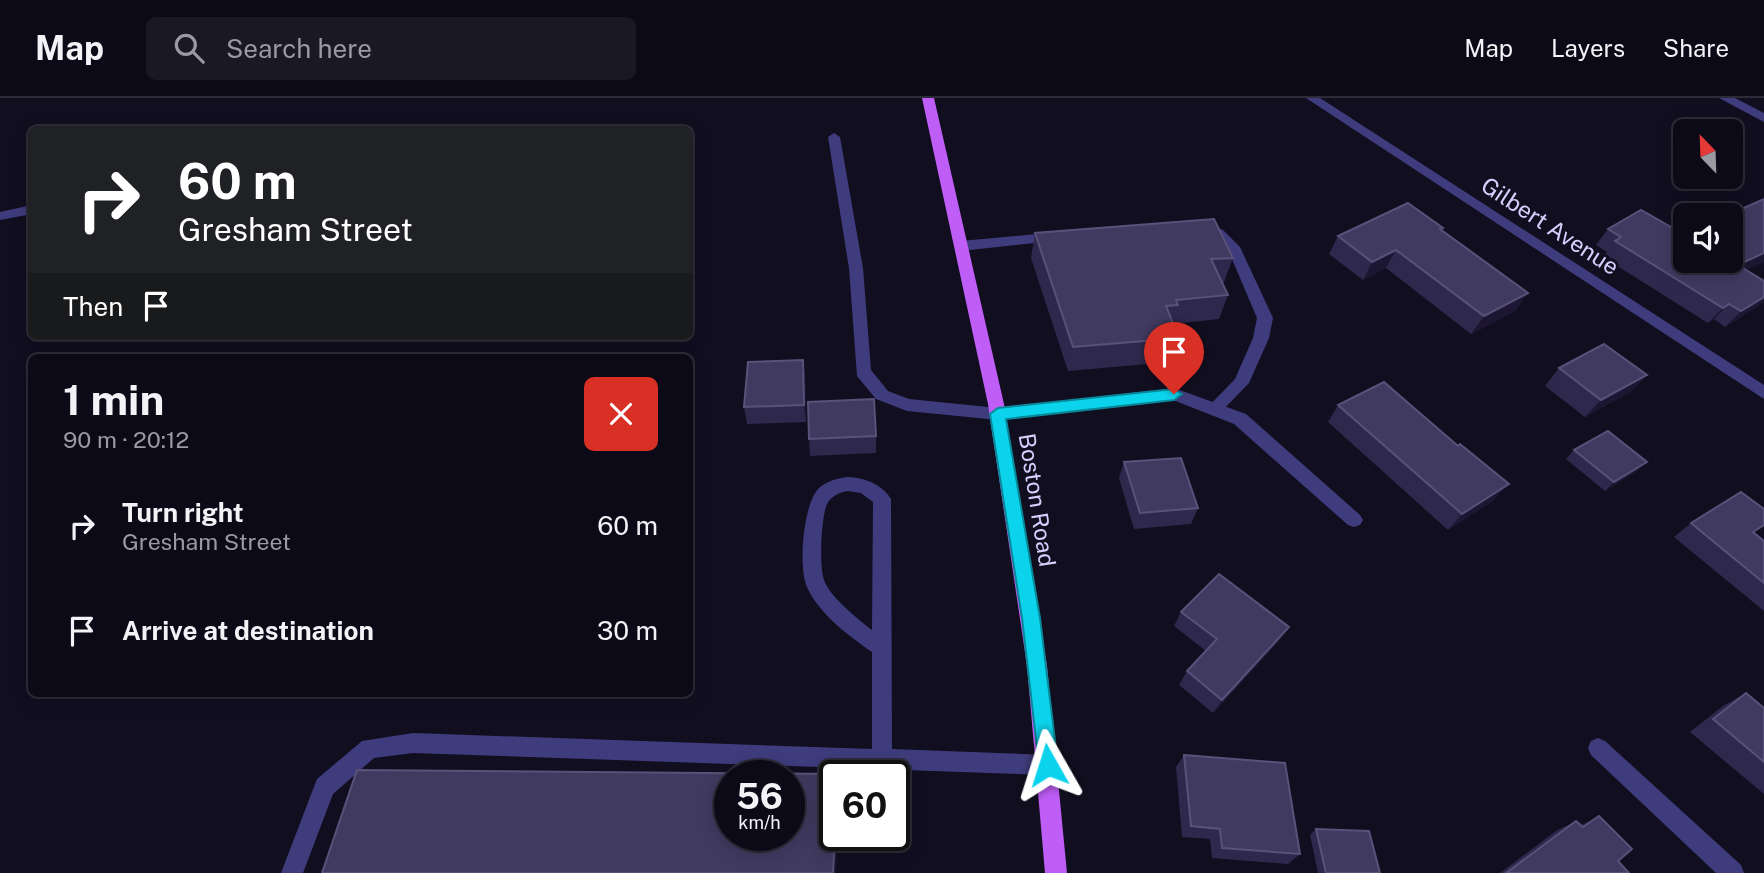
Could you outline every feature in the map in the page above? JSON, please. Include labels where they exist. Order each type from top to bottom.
[{"type":"main road","name":"Boston Road","points":[[928,98],[998,414],[1031,618],[1048,765],[1056,873]]},
{"type":"street","name":"Gilbert Avenue","points":[[1312,98],[1764,393]]},
{"type":"street","points":[[1725,98],[1764,118]]},
{"type":"street","points":[[834,137],[856,268],[863,372],[882,396],[907,405],[998,414],[1174,394],[1240,419],[1354,520]]},
{"type":"street","points":[[0,215],[28,210]]},
{"type":"street","points":[[1188,227],[1201,226],[1218,233],[1236,250],[1265,318],[1261,338],[1241,383],[1214,409]]},
{"type":"street","points":[[961,246],[1069,236]]},
{"type":"street","points":[[881,647],[851,628],[815,584],[813,537],[818,502],[833,488],[844,483],[861,484],[876,491],[881,499],[882,759]]},
{"type":"street","points":[[292,873],[325,787],[369,748],[413,743],[1048,765]]},
{"type":"street","points":[[1598,748],[1733,873]]},
{"type":"building","points":[[1764,199],[1764,253],[1743,263],[1743,208]]},
{"type":"building","points":[[1408,203],[1528,293],[1484,316],[1396,250],[1372,262],[1338,236]]},
{"type":"building","points":[[1641,210],[1673,228],[1673,273],[1743,273],[1743,268],[1764,281],[1764,297],[1741,311],[1729,304],[1723,308],[1615,241],[1621,237],[1608,229]]},
{"type":"building","points":[[1214,219],[1233,258],[1211,259],[1228,295],[1176,300],[1178,305],[1166,306],[1179,338],[1073,347],[1035,233]]},
{"type":"building","points":[[1604,344],[1647,375],[1601,400],[1559,368]]},
{"type":"building","points":[[803,360],[804,405],[744,407],[748,362]]},
{"type":"building","points":[[1384,382],[1458,446],[1460,444],[1509,484],[1462,514],[1338,405]]},
{"type":"building","points":[[874,399],[876,436],[809,439],[808,402]]},
{"type":"building","points":[[1608,431],[1647,462],[1614,482],[1574,450]]},
{"type":"building","points":[[1181,458],[1198,508],[1140,513],[1124,462]]},
{"type":"building","points":[[1741,492],[1764,509],[1764,525],[1753,532],[1764,541],[1764,583],[1691,523]]},
{"type":"building","points":[[1219,574],[1289,627],[1222,700],[1187,671],[1217,639],[1181,612]]},
{"type":"building","points":[[1746,693],[1764,708],[1764,762],[1713,719]]},
{"type":"building","points":[[1184,755],[1285,763],[1300,854],[1222,848],[1220,829],[1191,826]]},
{"type":"building","points":[[357,770],[714,773],[714,851],[805,851],[805,774],[819,774],[819,851],[834,851],[833,873],[322,873]]},
{"type":"building","points":[[1599,816],[1632,849],[1618,861],[1629,873],[1506,873],[1576,821],[1583,827]]},
{"type":"building","points":[[1316,829],[1369,831],[1380,873],[1326,873]]},
{"type":"route","points":[[1048,765],[1031,618],[998,414],[1174,394]]}]
